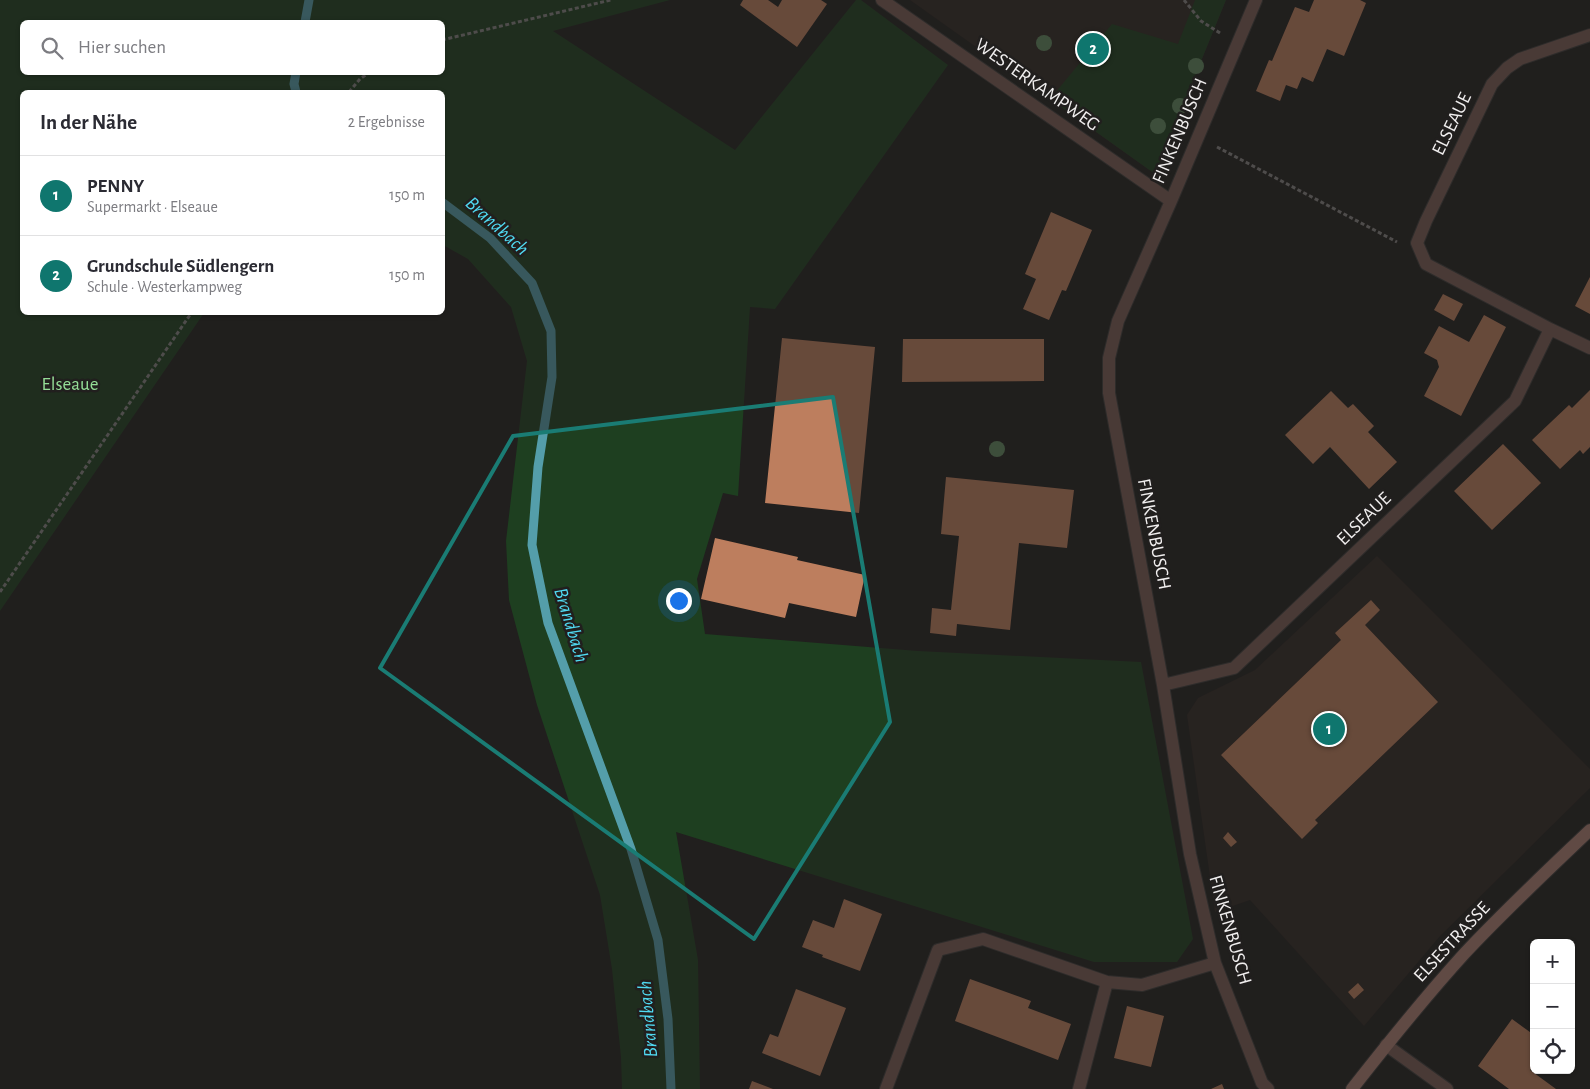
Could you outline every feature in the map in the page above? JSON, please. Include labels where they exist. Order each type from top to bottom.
[{"type":"main road","name":"ELSESTRASSE","points":[[1352,1089],[1386,1045],[1471,947],[1590,830]]},
{"type":"street","name":"WESTERKAMPWEG","points":[[882,0],[1171,201]]},
{"type":"street","name":"FINKENBUSCH","points":[[1256,0],[1118,321],[1109,358],[1109,393],[1163,685],[1190,854],[1215,963],[1262,1083],[1268,1089]]},
{"type":"street","name":"ELSEAUE","points":[[1417,243],[1426,220],[1492,84],[1507,68],[1520,59],[1590,35]]},
{"type":"street","points":[[1417,243],[1426,264],[1590,348]]},
{"type":"street","name":"ELSEAUE","points":[[1163,685],[1234,668],[1515,401],[1550,329]]},
{"type":"street","points":[[886,1089],[938,950],[983,939],[1107,982],[1142,986],[1215,963]]},
{"type":"street","points":[[1079,1089],[1107,982]]},
{"type":"street","points":[[1386,1045],[1447,1089]]},
{"type":"path","points":[[445,39],[612,0]]},
{"type":"path","points":[[1184,0],[1201,21],[1237,45]]},
{"type":"path","points":[[352,90],[366,75]]},
{"type":"path","points":[[1198,137],[1401,244],[1417,243]]},
{"type":"path","points":[[0,592],[190,315]]},
{"type":"highlighted area","points":[[833,397],[890,722],[754,939],[380,668],[513,436]]},
{"type":"shaded area","points":[[910,0],[1226,0],[1155,174]]},
{"type":"shaded area","points":[[1377,556],[1590,769],[1590,788],[1440,936],[1364,1026],[1250,900],[1215,912],[1187,715],[1198,698],[1255,670]]},
{"type":"green space","name":"Elseaue","points":[[0,0],[670,0],[553,31],[735,150],[856,0],[861,0],[948,65],[775,309],[750,307],[738,496],[723,493],[697,579],[705,634],[918,651],[1141,662],[1193,939],[1177,962],[1094,962],[676,832],[698,960],[700,1089],[622,1089],[621,1057],[612,969],[600,895],[537,705],[509,600],[506,541],[527,361],[511,307],[468,259],[445,246],[445,90],[20,90],[20,315],[203,315],[0,611]]},
{"type":"green space","points":[[1195,0],[1226,0],[1155,174],[1050,99],[1112,24],[1178,44]]},
{"type":"building","points":[[743,0],[768,0],[778,7],[782,0],[821,0],[827,4],[797,47],[740,5]]},
{"type":"building","points":[[1314,0],[1360,0],[1366,3],[1344,56],[1327,49],[1313,82],[1302,77],[1297,89],[1286,85],[1280,101],[1256,91],[1269,60],[1272,61],[1295,7],[1309,12]]},
{"type":"building","points":[[1051,212],[1092,230],[1066,291],[1062,290],[1049,320],[1023,309],[1036,279],[1025,274]]},
{"type":"building","points":[[1590,277],[1590,314],[1575,306]]},
{"type":"building","points":[[1443,294],[1463,304],[1454,321],[1434,310]]},
{"type":"building","points":[[1484,315],[1506,327],[1461,416],[1424,396],[1439,367],[1437,360],[1424,353],[1439,326],[1469,342]]},
{"type":"building","points":[[782,338],[875,347],[859,513],[765,503]]},
{"type":"building","points":[[903,339],[1044,339],[1044,381],[902,382]]},
{"type":"building","points":[[1590,390],[1590,447],[1583,454],[1580,450],[1560,469],[1532,440],[1569,405],[1572,408]]},
{"type":"building","points":[[1331,391],[1348,408],[1353,404],[1374,426],[1368,432],[1397,462],[1369,489],[1330,447],[1313,464],[1285,435]]},
{"type":"building","points":[[1503,444],[1541,483],[1492,530],[1454,491]]},
{"type":"building","points":[[946,477],[1074,490],[1067,548],[1019,543],[1010,630],[957,624],[956,636],[930,633],[932,608],[951,610],[959,536],[941,534]]},
{"type":"building","points":[[715,538],[798,557],[797,560],[865,575],[856,617],[789,603],[785,618],[701,599]]},
{"type":"building","points":[[1371,600],[1380,610],[1365,625],[1438,702],[1315,820],[1318,823],[1302,839],[1221,755],[1341,640],[1335,633]]},
{"type":"building","points":[[1228,832],[1237,842],[1231,847],[1223,838]]},
{"type":"building","points":[[844,899],[882,914],[860,971],[822,957],[823,955],[802,947],[813,920],[834,928]]},
{"type":"building","points":[[970,979],[1031,1001],[1028,1008],[1071,1024],[1058,1060],[955,1021]]},
{"type":"building","points":[[1358,983],[1364,990],[1354,999],[1348,992]]},
{"type":"building","points":[[796,989],[846,1008],[820,1076],[762,1053],[770,1034],[778,1037]]},
{"type":"building","points":[[1127,1006],[1164,1016],[1151,1067],[1114,1058]]},
{"type":"building","points":[[1512,1019],[1530,1032],[1530,1074],[1535,1074],[1556,1089],[1509,1089],[1478,1066]]},
{"type":"building","points":[[752,1081],[773,1089],[749,1089]]},
{"type":"building","points":[[1222,1084],[1224,1089],[1211,1089]]},
{"type":"waterway","name":"Brandbach","points":[[305,20],[309,0]]},
{"type":"waterway","name":"Brandbach","points":[[296,75],[296,90]]},
{"type":"waterway","name":"Brandbach","points":[[445,204],[490,238],[532,283],[551,331],[552,377],[538,467],[532,545],[548,623],[631,849],[658,940],[668,1019],[671,1089]]},
{"type":"place","name":"Grundschule Südlengern","points":[[1093,49]]},
{"type":"place","name":"PENNY","points":[[1329,729]]}]
